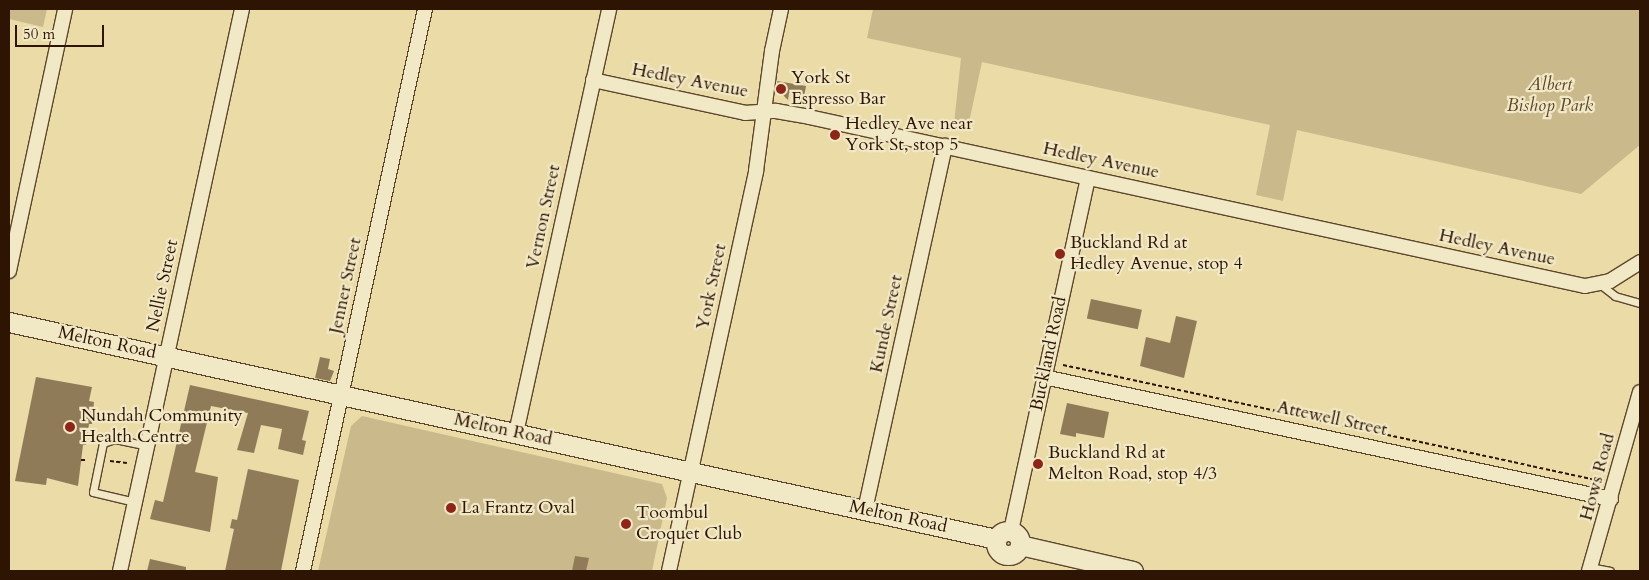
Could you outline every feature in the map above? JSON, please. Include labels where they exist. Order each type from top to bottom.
[{"type":"street","points":[[9,271],[65,9]]},
{"type":"street","name":"Nellie Street","points":[[120,571],[242,9]]},
{"type":"street","name":"Jenner Street","points":[[303,571],[425,9]]},
{"type":"street","name":"Vernon Street","points":[[516,433],[609,9]]},
{"type":"street","name":"York Street","points":[[669,571],[756,170],[766,111],[770,67],[781,9]]},
{"type":"street","name":"Hedley Avenue","points":[[593,80],[745,114],[766,111],[802,115],[1585,286],[1601,285]]},
{"type":"street","name":"Kunde Street","points":[[865,510],[945,146]]},
{"type":"street","name":"Buckland Road","points":[[1007,548],[1088,178]]},
{"type":"street","points":[[1601,285],[1640,262]]},
{"type":"street","name":"Melton Road","points":[[9,322],[865,510],[1007,548],[1133,571]]},
{"type":"street","name":"Attewell Street","points":[[1044,376],[1611,499]]},
{"type":"street","name":"Hows Road","points":[[1590,569],[1639,401]]},
{"type":"lane","points":[[1601,285],[1614,296],[1640,303]]},
{"type":"lane","points":[[135,502],[93,492],[103,443],[115,439],[147,446]]},
{"type":"lane","points":[[1590,569],[1610,571]]},
{"type":"path","points":[[1064,365],[1604,482]]},
{"type":"path","points":[[81,460],[88,460]]},
{"type":"path","points":[[109,461],[127,463]]},
{"type":"green space","points":[[9,9],[47,9],[43,27],[9,19]]},
{"type":"green space","name":"Albert Bishop Park","points":[[873,9],[1640,9],[1640,145],[1581,194],[1297,130],[1283,201],[1256,195],[1270,125],[982,62],[968,127],[954,124],[961,58],[867,38]]},
{"type":"green space","name":"La Frantz Oval","points":[[362,416],[662,484],[667,498],[652,571],[318,571],[351,426]]},
{"type":"building","points":[[777,81],[806,86],[804,97],[789,93],[788,100],[781,93]]},
{"type":"building","points":[[1091,299],[1142,310],[1138,329],[1087,319]]},
{"type":"building","points":[[1176,316],[1197,321],[1184,378],[1140,366],[1146,337],[1170,343]]},
{"type":"building","points":[[320,357],[330,359],[328,369],[334,371],[330,381],[315,378]]},
{"type":"building","points":[[36,377],[92,387],[89,401],[94,402],[92,424],[89,424],[86,445],[83,445],[78,486],[47,478],[46,485],[15,481]]},
{"type":"building","points":[[190,385],[309,411],[302,440],[306,441],[303,455],[278,449],[282,429],[261,425],[254,453],[237,450],[248,413],[211,406],[195,472],[218,477],[210,532],[150,519],[155,500],[163,502]]},
{"type":"building","points":[[1067,403],[1109,412],[1104,438],[1076,433],[1076,437],[1060,434]]},
{"type":"building","points":[[248,469],[299,480],[281,571],[225,571],[234,529],[230,528],[232,519],[237,520]]},
{"type":"building","name":"Toombul Croquet Club","points":[[575,556],[589,558],[586,571],[572,571]]},
{"type":"building","points":[[150,559],[186,567],[186,571],[147,571]]},
{"type":"place","name":"York St Espresso Bar","points":[[781,89]]},
{"type":"place","name":"Hedley Ave near York St, stop 5","points":[[835,135]]},
{"type":"place","name":"Buckland Rd at Hedley Avenue, stop 4","points":[[1060,254]]},
{"type":"place","name":"Nundah Community Health Centre","points":[[70,427]]},
{"type":"place","name":"Buckland Rd at Melton Road, stop 4/3","points":[[1038,464]]},
{"type":"place","name":"La Frantz Oval","points":[[451,508]]},
{"type":"place","name":"Toombul Croquet Club","points":[[626,524]]}]
